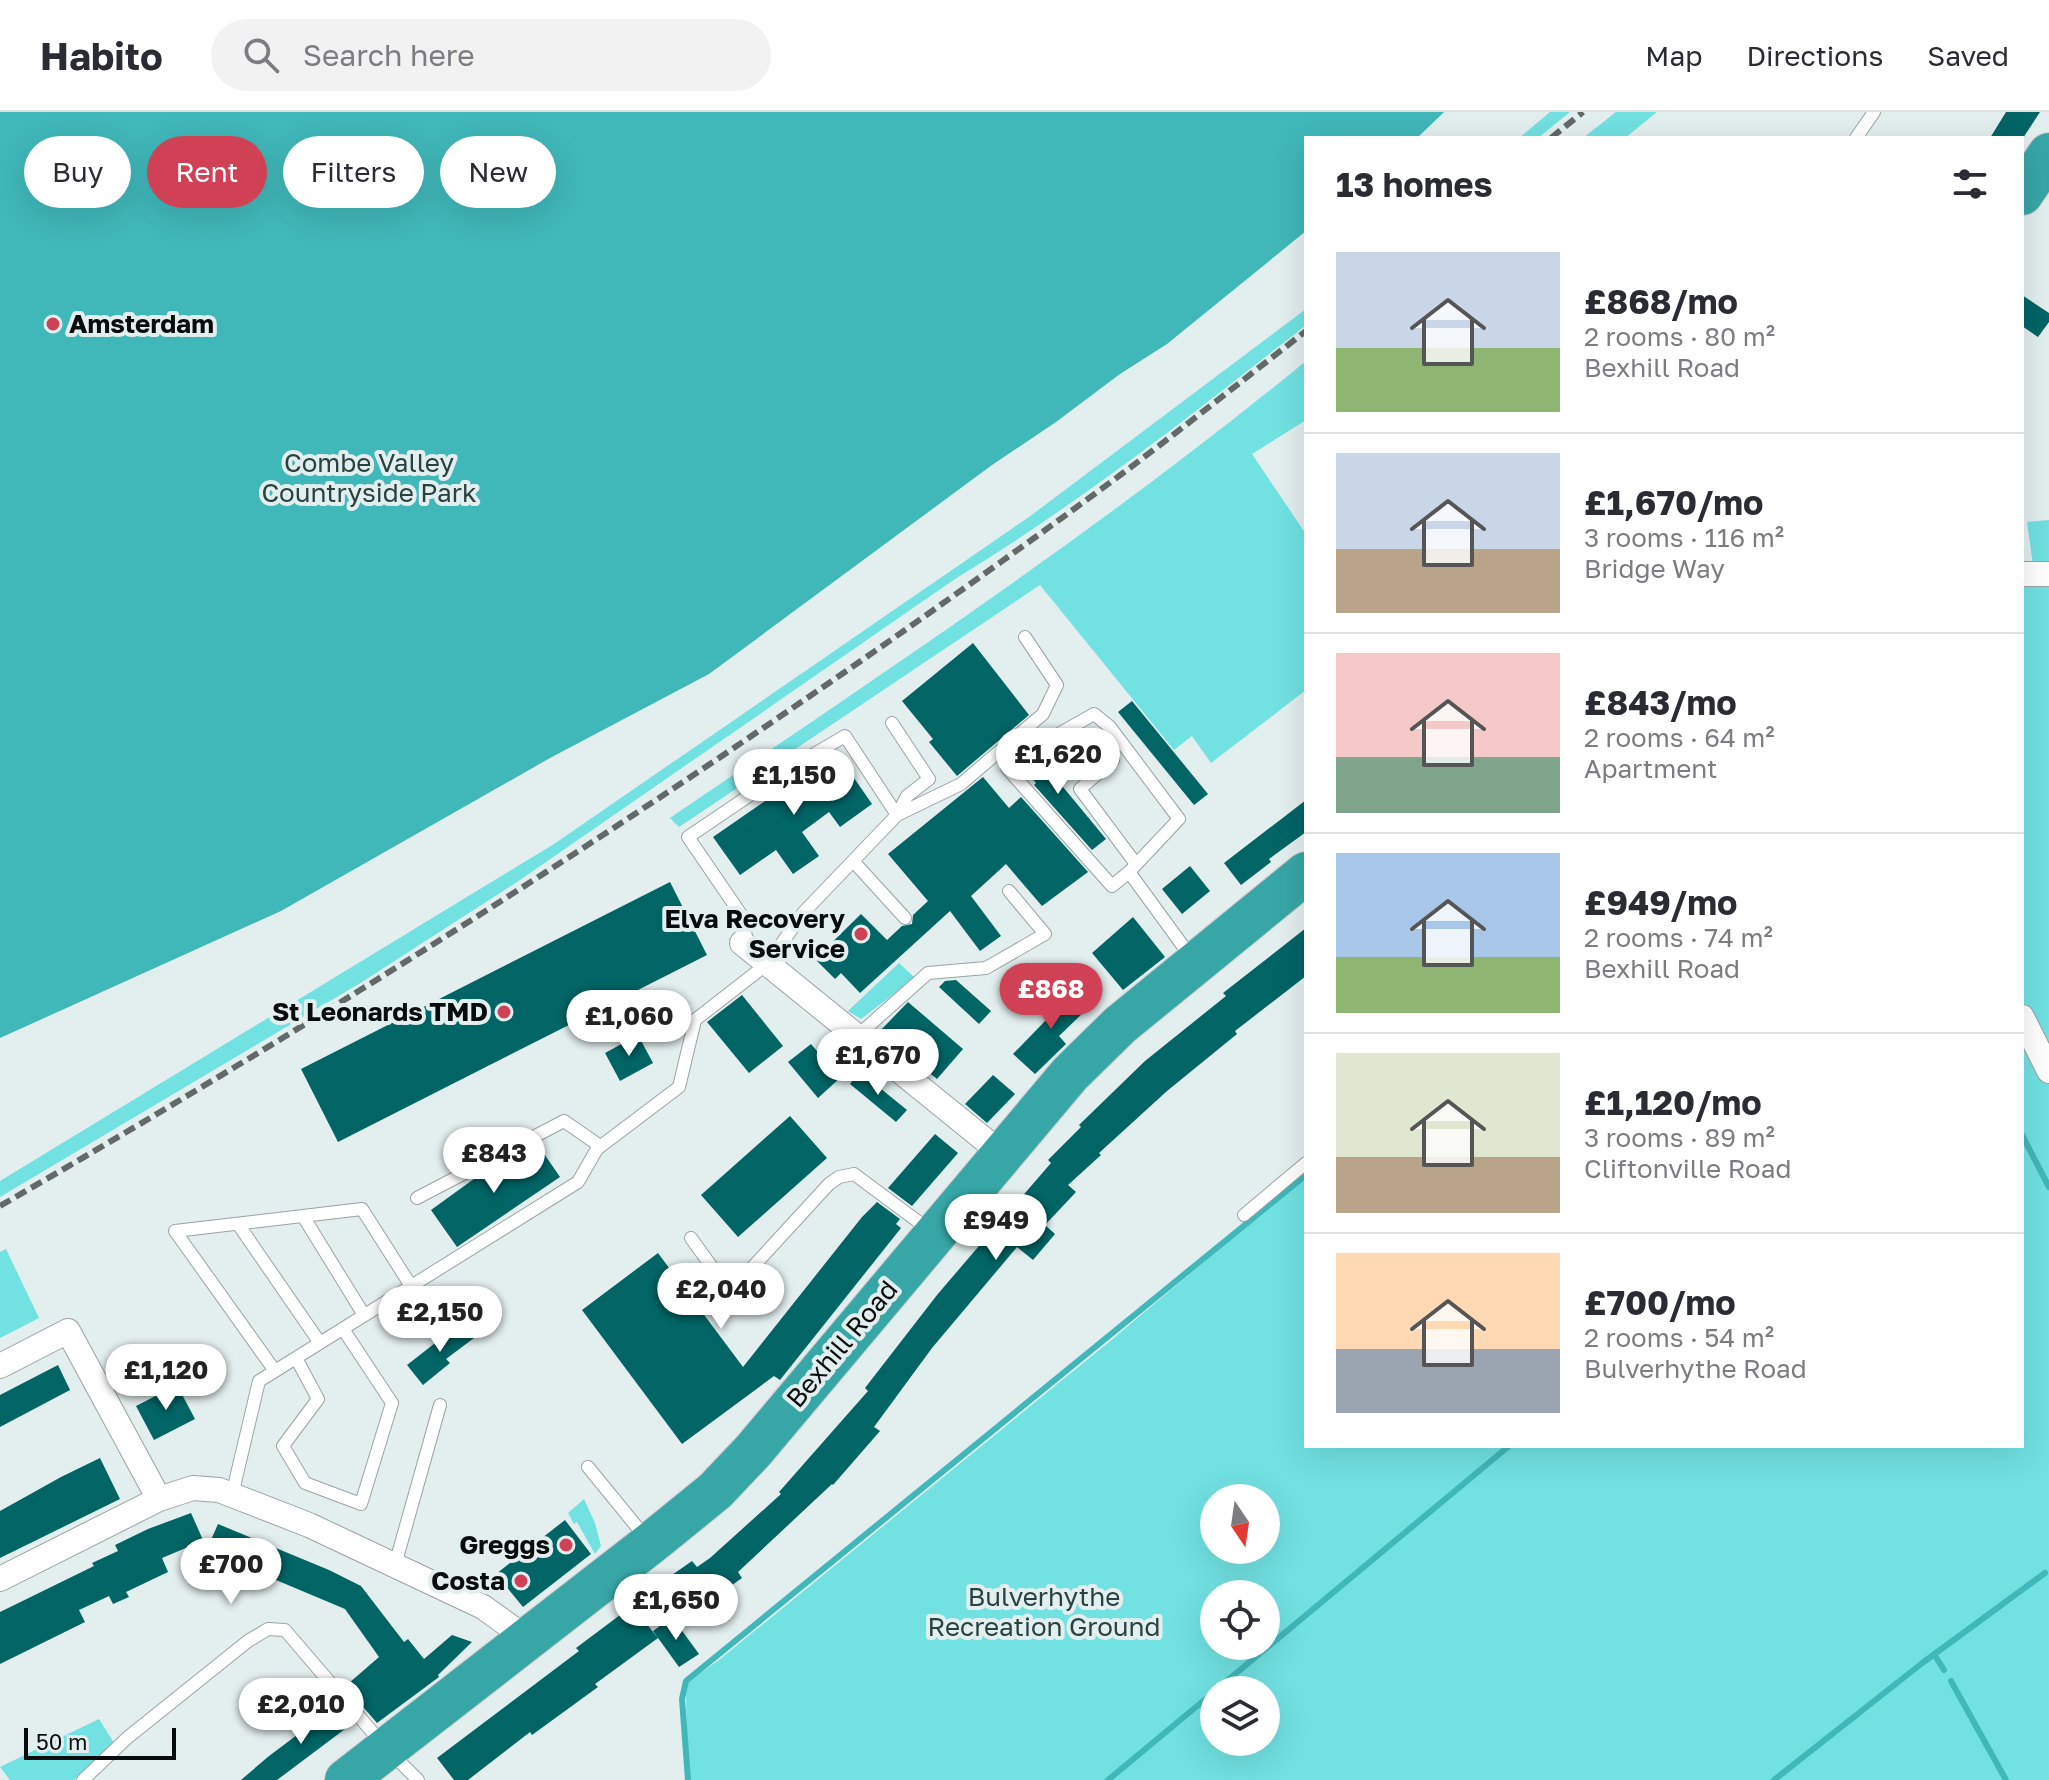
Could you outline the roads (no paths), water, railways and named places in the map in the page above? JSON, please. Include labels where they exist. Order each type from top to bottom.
[{"type":"highway","points":[[2024,191],[2049,154]]},
{"type":"highway","name":"Bexhill Road","points":[[346,1780],[529,1640],[715,1491],[753,1451],[1070,1074],[1120,1025],[1304,875]]},
{"type":"street","points":[[2024,574],[2049,574]]},
{"type":"street","points":[[752,952],[1001,1153]]},
{"type":"street","points":[[2024,1021],[2049,1071]]},
{"type":"street","points":[[0,1366],[68,1331],[159,1499]]},
{"type":"street","points":[[0,1579],[159,1499],[193,1488],[219,1490],[309,1525],[483,1607],[529,1640]]},
{"type":"lane","points":[[1857,136],[1874,112]]},
{"type":"lane","points":[[897,815],[961,784],[1043,714],[1057,685],[1025,637]]},
{"type":"lane","points":[[1007,768],[1112,886],[1179,819],[1110,727],[1094,714],[1057,735]]},
{"type":"lane","points":[[232,1495],[259,1381],[578,1182],[600,1146],[679,1087],[695,1020],[752,952],[804,912],[897,815],[907,796],[929,779],[892,723]]},
{"type":"lane","points":[[801,762],[845,736],[897,815]]},
{"type":"lane","points":[[1113,760],[1080,789],[1196,963]]},
{"type":"lane","points":[[752,952],[742,916],[688,837],[756,791]]},
{"type":"lane","points":[[853,861],[905,918]]},
{"type":"lane","points":[[856,1037],[928,973],[986,968],[1045,934],[1009,891]]},
{"type":"lane","points":[[417,1198],[564,1121],[600,1146]]},
{"type":"lane","points":[[1244,1215],[1304,1165]]},
{"type":"lane","points":[[691,1238],[724,1284],[739,1282],[829,1184],[839,1177],[854,1174],[934,1234]]},
{"type":"lane","points":[[275,1371],[175,1231],[362,1209],[411,1286]]},
{"type":"lane","points":[[303,1216],[364,1315]]},
{"type":"lane","points":[[238,1224],[320,1343]]},
{"type":"lane","points":[[296,1358],[318,1399],[283,1446],[305,1483],[361,1504],[392,1403],[343,1329]]},
{"type":"lane","points":[[395,1565],[440,1405]]},
{"type":"lane","points":[[588,1467],[651,1543]]},
{"type":"lane","points":[[83,1780],[139,1728],[248,1641],[268,1629],[285,1630],[386,1748],[418,1780]]},
{"type":"waterway","points":[[2024,1139],[2049,1187]]},
{"type":"waterway","points":[[688,1780],[682,1699],[686,1681],[1304,1177]]},
{"type":"waterway","points":[[1233,1676],[1507,1448]]},
{"type":"waterway","points":[[1774,1780],[1921,1664],[2045,1573]]},
{"type":"waterway","points":[[1934,1654],[1944,1670]]},
{"type":"waterway","points":[[1951,1681],[2006,1780]]},
{"type":"waterway","points":[[1108,1780],[1200,1704]]},
{"type":"railway","points":[[1553,136],[1583,112]]},
{"type":"railway","points":[[0,1206],[429,947],[709,765],[984,574],[1143,458],[1304,333]]},
{"type":"place","name":"Amsterdam","points":[[53,324]]},
{"type":"place","name":"Elva Recovery Service","points":[[861,934]]},
{"type":"place","name":"St Leonards TMD","points":[[504,1012]]},
{"type":"place","name":"Greggs","points":[[566,1545]]},
{"type":"place","name":"Costa","points":[[521,1581]]},
{"type":"park label","name":"Combe Valley Countryside Park","points":[[369,478]]},
{"type":"park label","name":"Bulverhythe Recreation Ground","points":[[1044,1612]]}]
